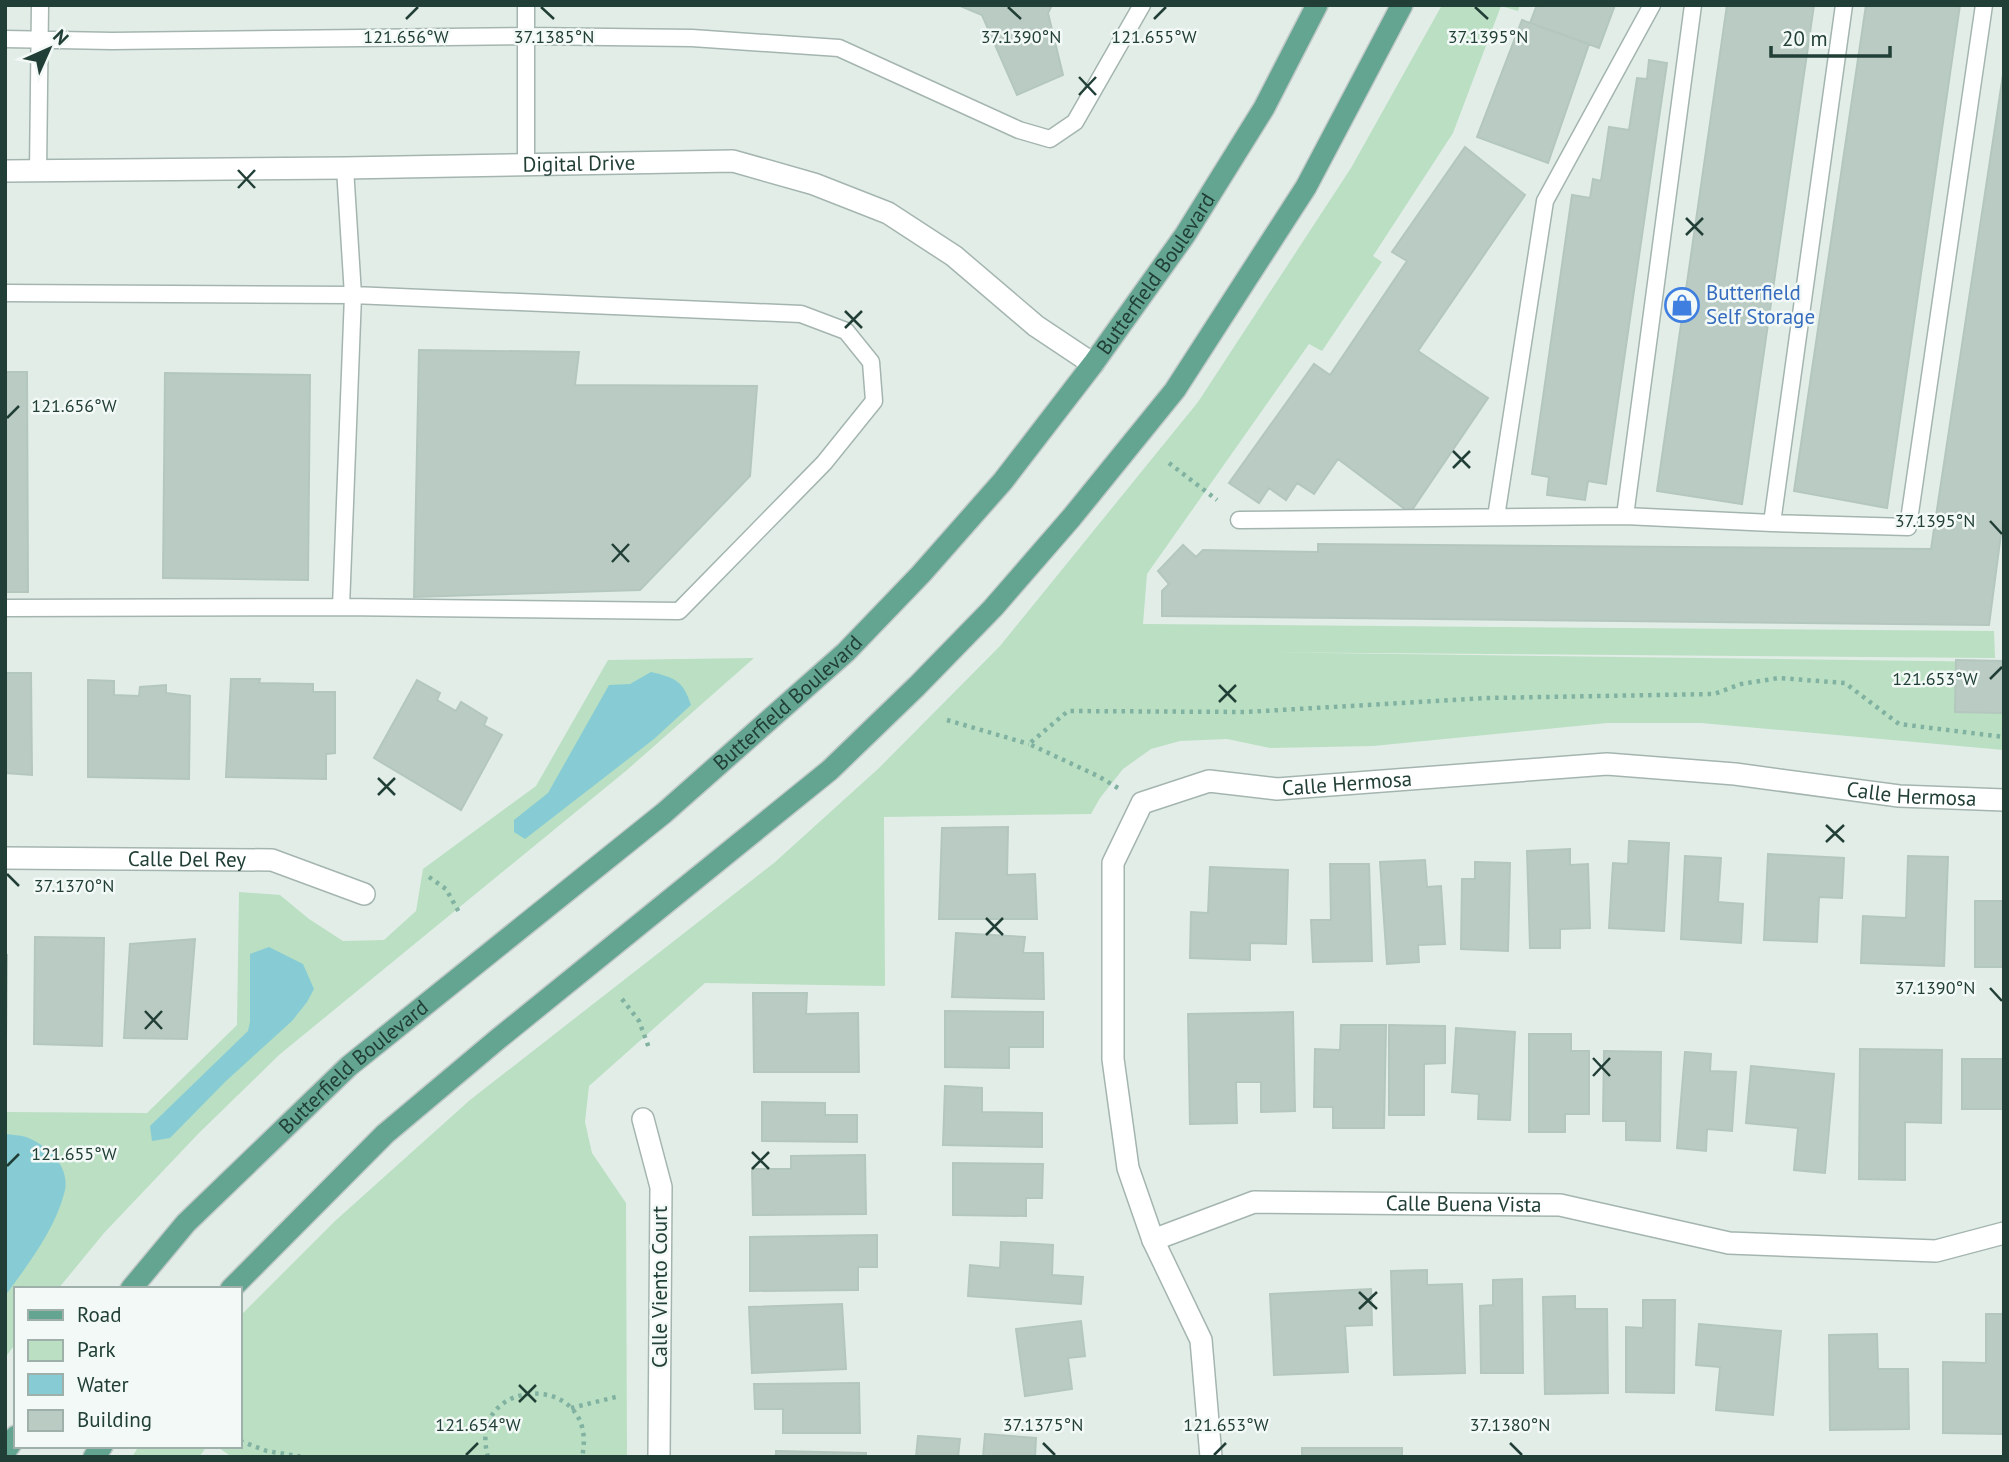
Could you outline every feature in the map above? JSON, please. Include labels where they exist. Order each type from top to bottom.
[{"type":"main road","name":"Butterfield Boulevard","points":[[133,1287],[186,1223],[349,1066],[664,813],[846,652],[921,573],[1003,481],[1093,364],[1185,235],[1264,108],[1317,5]]},
{"type":"main road","points":[[233,1287],[385,1134],[830,770],[917,687],[993,608],[1072,517],[1175,390],[1306,187],[1402,5]]},
{"type":"street","name":"Digital Drive","points":[[5,171],[345,169],[733,161],[814,184],[888,213],[954,256],[1036,326],[1093,364]]},
{"type":"street","name":"Calle Hermosa","points":[[1142,803],[1209,781],[1277,789],[1607,764],[1735,774],[1899,796],[2004,800]]},
{"type":"street","points":[[1142,803],[1113,863],[1113,1059],[1128,1168],[1153,1240],[1201,1340],[1212,1457]]},
{"type":"street","name":"Calle Del Rey","points":[[5,858],[272,860],[364,894]]},
{"type":"street","name":"Calle Viento Court","points":[[643,1119],[661,1187],[659,1457]]},
{"type":"street","name":"Calle Buena Vista","points":[[1153,1240],[1254,1202],[1560,1205],[1729,1243],[1936,1251],[2004,1233]]},
{"type":"lane","points":[[38,171],[40,5]]},
{"type":"lane","points":[[526,5],[526,165]]},
{"type":"lane","points":[[5,39],[40,41],[692,37],[839,48],[1019,130],[1050,139],[1076,122],[1142,5]]},
{"type":"lane","points":[[1496,517],[1545,201],[1652,5]]},
{"type":"lane","points":[[1625,516],[1693,5]]},
{"type":"lane","points":[[1772,523],[1844,5]]},
{"type":"lane","points":[[1239,520],[1625,516],[1908,527],[1984,5]]},
{"type":"lane","points":[[341,607],[353,295],[345,169]]},
{"type":"lane","points":[[5,293],[353,295],[801,314],[846,331],[871,362],[874,401],[824,463],[679,611],[341,607],[5,608]]},
{"type":"path","points":[[1169,463],[1217,500]]},
{"type":"path","points":[[1029,744],[1068,710],[1246,712],[1486,698],[1714,694],[1741,684],[1779,678],[1845,683],[1899,724],[2004,737]]},
{"type":"path","points":[[947,720],[1029,744],[1098,776],[1142,803]]},
{"type":"path","points":[[429,877],[446,889],[460,914]]},
{"type":"path","points":[[622,999],[639,1021],[649,1048]]},
{"type":"path","points":[[488,1457],[485,1441],[488,1425],[495,1411],[518,1394],[533,1391],[547,1393],[571,1408],[583,1428],[585,1440],[582,1457]]},
{"type":"path","points":[[571,1408],[620,1396]]},
{"type":"path","points":[[242,1442],[267,1451],[303,1457]]},
{"type":"green space","points":[[1442,5],[1520,5],[1518,11],[1501,6],[1453,133],[1373,256],[1382,262],[1322,351],[1309,344],[1147,574],[1143,624],[1994,631],[1995,658],[1250,652],[2004,662],[2004,750],[1701,723],[1607,723],[1373,746],[1270,748],[1227,739],[1180,741],[1151,749],[1123,769],[1091,814],[884,817],[885,986],[705,983],[589,1086],[585,1122],[592,1153],[626,1203],[627,1457],[232,1457],[219,1448],[242,1448],[242,1314],[335,1221],[470,1100],[774,863],[879,768],[1000,646],[1198,402],[1351,168]]},
{"type":"green space","points":[[754,658],[627,770],[279,1055],[198,1134],[104,1233],[60,1287],[14,1287],[14,1346],[5,1358],[5,1112],[147,1113],[237,1025],[239,892],[280,895],[309,919],[343,941],[384,940],[416,911],[423,869],[536,786],[608,660]]},
{"type":"green space","points":[[138,1448],[206,1448],[199,1457],[132,1457]]},
{"type":"water","points":[[651,672],[677,681],[685,690],[691,705],[654,739],[525,839],[514,832],[514,820],[548,793],[609,685],[630,684]]},
{"type":"water","points":[[269,947],[303,964],[314,989],[307,1002],[292,1021],[226,1081],[170,1138],[152,1141],[150,1126],[248,1031],[250,954]]},
{"type":"water","points":[[5,1134],[26,1137],[43,1146],[62,1167],[66,1184],[47,1235],[5,1296]]},
{"type":"building","points":[[958,5],[1052,5],[1048,13],[1063,75],[1017,95],[982,15]]},
{"type":"building","points":[[1537,5],[1615,5],[1599,48],[1530,23]]},
{"type":"building","points":[[1727,5],[1814,5],[1742,504],[1657,491]]},
{"type":"building","points":[[1866,5],[1960,5],[1887,508],[1794,491]]},
{"type":"building","points":[[1522,20],[1589,44],[1548,163],[1477,137]]},
{"type":"building","points":[[1649,60],[1667,63],[1606,484],[1588,481],[1585,500],[1547,495],[1549,477],[1532,474],[1572,195],[1590,198],[1593,179],[1601,181],[1609,127],[1629,130],[1637,78],[1647,79]]},
{"type":"building","points":[[2004,68],[2004,511],[1989,625],[1162,616],[1162,591],[1169,584],[1158,571],[1183,545],[1196,557],[1203,550],[1318,552],[1318,544],[1931,549]]},
{"type":"building","points":[[1465,147],[1525,195],[1418,351],[1488,398],[1410,513],[1338,459],[1314,494],[1297,483],[1286,500],[1269,488],[1259,503],[1229,483],[1314,364],[1330,375],[1407,261],[1392,252]]},
{"type":"building","points":[[419,350],[579,352],[575,385],[757,386],[750,476],[640,590],[414,597]]},
{"type":"building","points":[[5,372],[27,372],[28,592],[5,592]]},
{"type":"building","points":[[165,373],[310,375],[308,580],[163,578]]},
{"type":"building","points":[[1956,660],[2004,661],[2004,713],[1955,712]]},
{"type":"building","points":[[5,673],[31,673],[32,775],[5,773]]},
{"type":"building","points":[[231,679],[260,679],[259,683],[313,684],[313,692],[335,692],[335,753],[326,754],[326,779],[226,777]]},
{"type":"building","points":[[88,680],[114,681],[114,695],[139,696],[140,687],[166,685],[166,693],[190,696],[189,779],[88,777]]},
{"type":"building","points":[[417,680],[440,693],[437,700],[456,711],[461,702],[487,718],[484,725],[502,735],[461,810],[374,758]]},
{"type":"building","points":[[1008,827],[1007,875],[1035,874],[1037,919],[939,919],[942,828]]},
{"type":"building","points":[[1629,841],[1669,843],[1664,931],[1609,928],[1613,863],[1628,864]]},
{"type":"building","points":[[1570,849],[1570,865],[1588,864],[1590,928],[1560,929],[1560,948],[1530,948],[1527,851]]},
{"type":"building","points":[[1768,854],[1844,858],[1842,898],[1819,897],[1817,942],[1764,940]]},
{"type":"building","points":[[1685,856],[1721,858],[1718,902],[1743,904],[1741,943],[1681,939]]},
{"type":"building","points":[[1908,856],[1948,857],[1944,966],[1861,963],[1863,916],[1906,918]]},
{"type":"building","points":[[1425,860],[1427,887],[1441,886],[1445,944],[1418,945],[1419,962],[1387,964],[1380,862]]},
{"type":"building","points":[[1475,862],[1510,863],[1508,951],[1461,949],[1462,879],[1475,879]]},
{"type":"building","points":[[1330,864],[1369,864],[1372,961],[1313,962],[1311,920],[1331,920]]},
{"type":"building","points":[[1210,867],[1288,870],[1286,944],[1250,943],[1250,960],[1190,958],[1191,912],[1208,913]]},
{"type":"building","points":[[1975,901],[2004,901],[2004,967],[1975,967]]},
{"type":"building","points":[[956,933],[1025,937],[1023,953],[1043,953],[1044,999],[952,997]]},
{"type":"building","points":[[35,937],[104,938],[102,1046],[34,1044]]},
{"type":"building","points":[[195,939],[187,1039],[124,1038],[130,944]]},
{"type":"building","points":[[7,955],[6,1046],[5,1046]]},
{"type":"building","points":[[753,993],[807,993],[806,1014],[858,1013],[859,1072],[754,1072]]},
{"type":"building","points":[[945,1011],[1043,1012],[1043,1047],[1009,1047],[1009,1068],[945,1067]]},
{"type":"building","points":[[1293,1012],[1295,1111],[1261,1112],[1261,1082],[1236,1082],[1237,1123],[1190,1124],[1188,1014]]},
{"type":"building","points":[[1341,1025],[1386,1025],[1384,1128],[1333,1128],[1333,1107],[1314,1107],[1315,1049],[1340,1050]]},
{"type":"building","points":[[1389,1025],[1445,1026],[1445,1063],[1424,1064],[1424,1115],[1389,1115]]},
{"type":"building","points":[[1456,1028],[1515,1032],[1510,1120],[1478,1119],[1479,1094],[1452,1092]]},
{"type":"building","points":[[1529,1034],[1571,1034],[1571,1051],[1589,1051],[1589,1114],[1565,1114],[1565,1132],[1529,1132]]},
{"type":"building","points":[[1860,1049],[1942,1050],[1941,1123],[1905,1122],[1905,1180],[1859,1179]]},
{"type":"building","points":[[1604,1051],[1661,1052],[1660,1141],[1626,1140],[1626,1121],[1603,1121]]},
{"type":"building","points":[[1685,1052],[1711,1054],[1710,1071],[1736,1072],[1732,1131],[1707,1129],[1706,1151],[1677,1148]]},
{"type":"building","points":[[1962,1059],[2004,1059],[2004,1109],[1962,1109]]},
{"type":"building","points":[[1751,1066],[1834,1074],[1825,1173],[1794,1170],[1798,1128],[1746,1123]]},
{"type":"building","points":[[945,1086],[982,1088],[982,1112],[1042,1113],[1042,1147],[943,1145]]},
{"type":"building","points":[[762,1102],[825,1103],[825,1115],[857,1115],[857,1142],[762,1141]]},
{"type":"building","points":[[865,1155],[866,1214],[753,1215],[752,1169],[791,1169],[791,1156]]},
{"type":"building","points":[[953,1163],[1043,1164],[1042,1198],[1026,1198],[1026,1216],[953,1215]]},
{"type":"building","points":[[877,1235],[877,1267],[858,1267],[858,1290],[750,1291],[750,1237]]},
{"type":"building","points":[[1001,1242],[1053,1245],[1052,1275],[1083,1277],[1081,1304],[968,1296],[970,1265],[1000,1268]]},
{"type":"building","points":[[1427,1270],[1427,1285],[1462,1284],[1465,1373],[1394,1375],[1391,1271]]},
{"type":"building","points":[[1522,1279],[1523,1373],[1481,1373],[1480,1306],[1493,1305],[1493,1280]]},
{"type":"building","points":[[1371,1289],[1372,1325],[1345,1326],[1348,1372],[1274,1375],[1270,1294]]},
{"type":"building","points":[[1575,1296],[1575,1309],[1607,1309],[1608,1393],[1545,1394],[1543,1297]]},
{"type":"building","points":[[1643,1300],[1675,1300],[1674,1393],[1626,1392],[1626,1327],[1643,1328]]},
{"type":"building","points":[[842,1304],[846,1369],[752,1373],[749,1307]]},
{"type":"building","points":[[1986,1314],[2004,1314],[2004,1434],[1943,1433],[1943,1362],[1986,1363]]},
{"type":"building","points":[[1081,1321],[1085,1356],[1068,1358],[1072,1389],[1025,1396],[1016,1329]]},
{"type":"building","points":[[1699,1324],[1781,1331],[1773,1415],[1716,1410],[1720,1367],[1696,1365]]},
{"type":"building","points":[[1877,1334],[1878,1369],[1908,1369],[1909,1429],[1830,1430],[1829,1335]]},
{"type":"building","points":[[859,1383],[860,1433],[783,1433],[783,1409],[755,1409],[754,1384]]},
{"type":"building","points":[[985,1434],[1036,1438],[1035,1457],[983,1457]]},
{"type":"building","points":[[918,1436],[960,1439],[958,1457],[916,1457]]},
{"type":"building","points":[[1302,1448],[1402,1448],[1402,1457],[1302,1457]]},
{"type":"building","points":[[776,1451],[866,1453],[866,1457],[776,1457]]},
{"type":"place","name":"Butterfield Self Storage","points":[[1682,305]]}]
